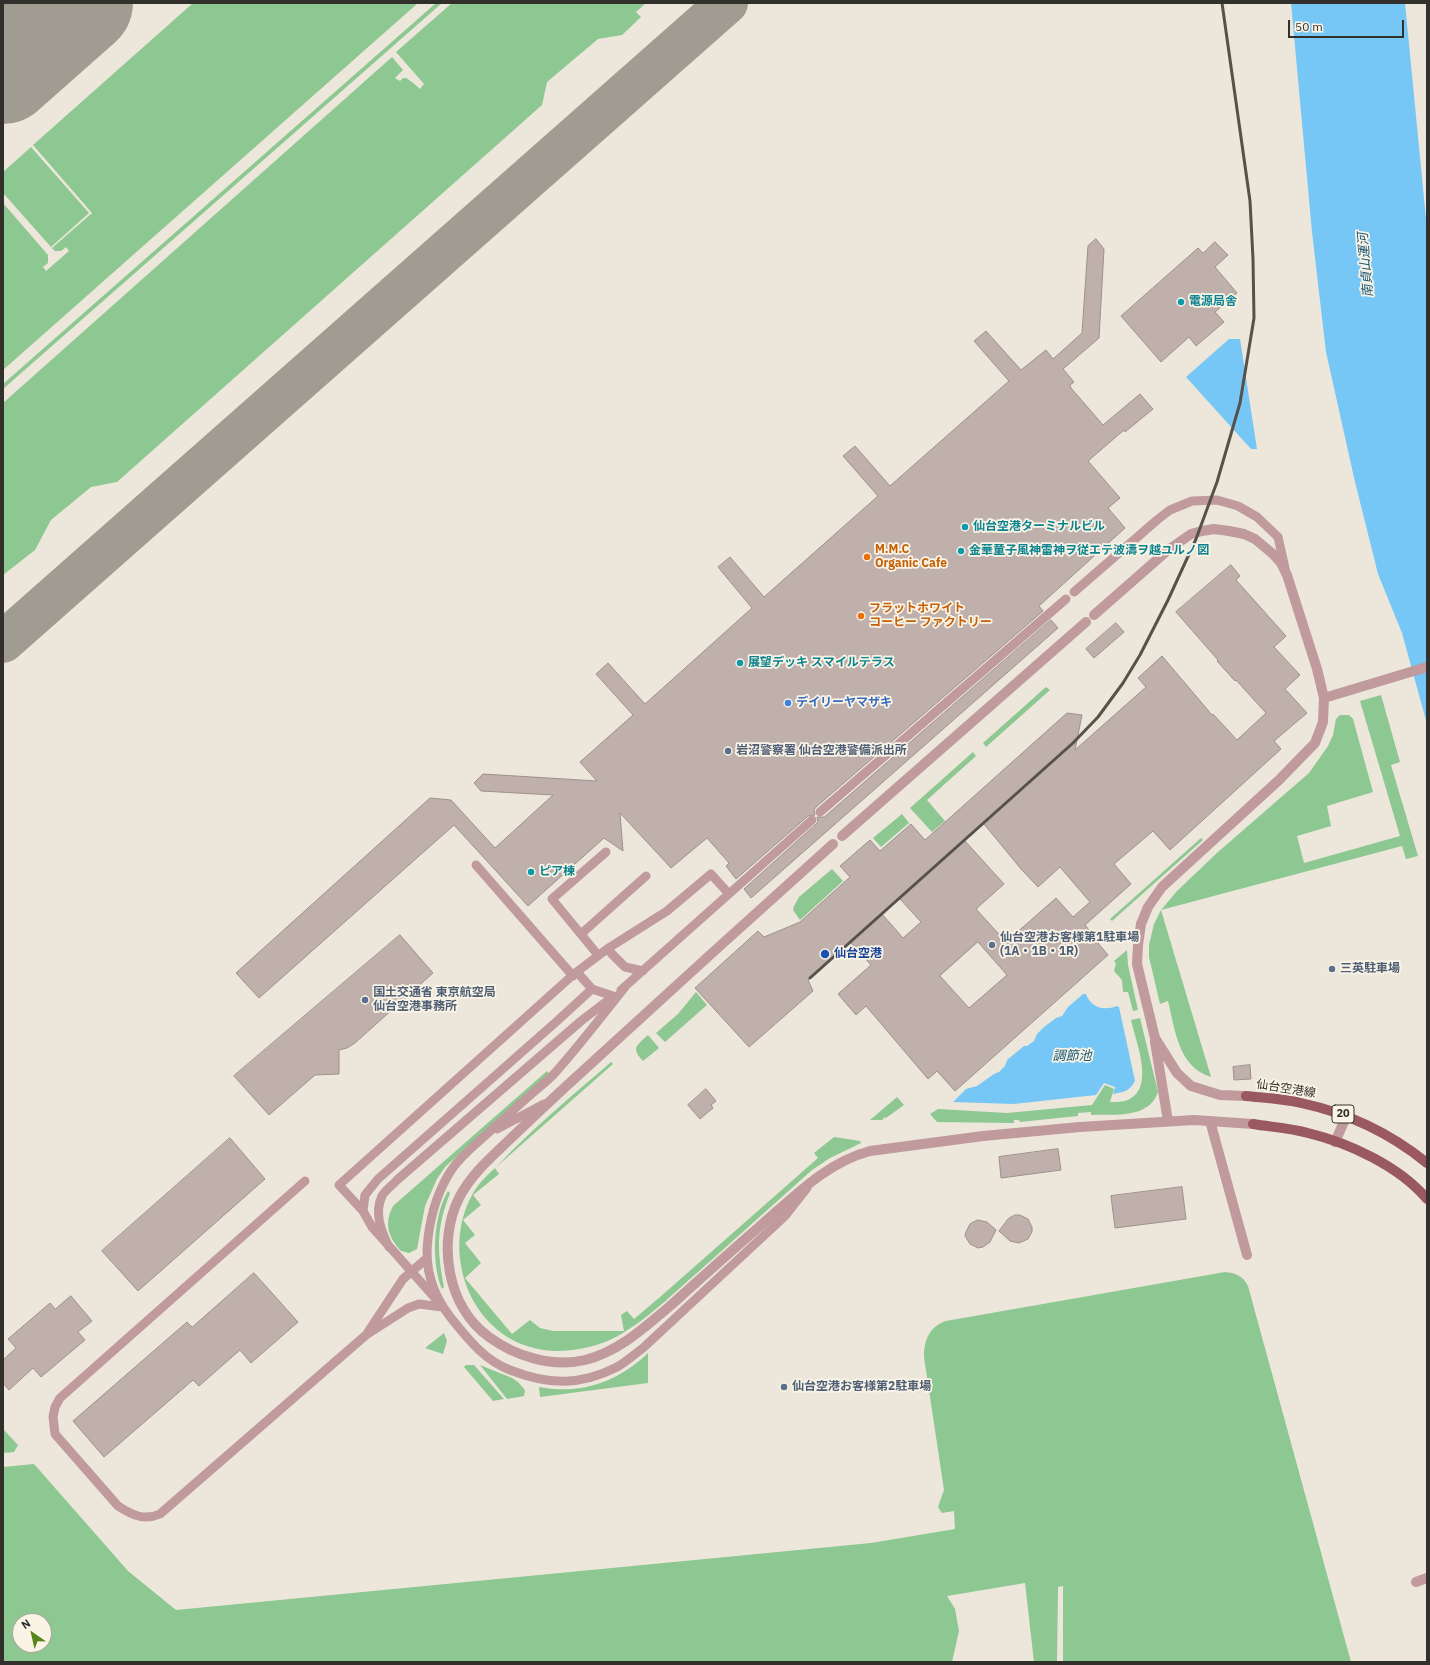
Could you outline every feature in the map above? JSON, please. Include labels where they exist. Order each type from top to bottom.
[{"type":"main road","name":"仙台空港線","points":[[1246,1096],[1301,1102],[1358,1120],[1406,1146],[1427,1163]]},
{"type":"main road","name":"20","points":[[1253,1124],[1308,1133],[1353,1149],[1394,1170],[1426,1197]]},
{"type":"street","points":[[842,836],[1168,550],[1191,534],[1214,529],[1244,534],[1255,539],[1273,554],[1281,563],[1287,575],[1317,669],[1324,698],[1323,722],[1315,743],[1279,780],[1162,887],[1148,907],[1141,924],[1137,964],[1155,1038],[1168,1121]]},
{"type":"street","points":[[1324,698],[1427,666]]},
{"type":"street","points":[[833,844],[550,1101],[479,1169],[459,1197],[451,1219],[448,1242],[449,1268],[457,1295],[470,1318],[488,1336],[509,1349],[532,1358],[557,1363],[581,1361],[600,1356],[617,1348],[652,1321],[815,1178],[853,1156],[870,1151],[983,1136],[1080,1127],[1168,1121],[1210,1121],[1253,1124]]},
{"type":"street","points":[[1155,1038],[1177,1073],[1191,1086],[1220,1095],[1246,1096]]},
{"type":"street","points":[[1335,1142],[1347,1116]]},
{"type":"street","points":[[1210,1121],[1247,1255]]},
{"type":"street","points":[[1416,1582],[1427,1578]]},
{"type":"lane","points":[[1074,592],[1157,520],[1170,510],[1192,501],[1217,500],[1238,506],[1257,517],[1278,538],[1287,575]]},
{"type":"lane","points":[[820,812],[1066,599]]},
{"type":"lane","points":[[389,1247],[383,1235],[378,1214],[383,1195],[397,1180],[581,1022],[625,987],[812,820]]},
{"type":"lane","points":[[598,955],[552,899],[606,852]]},
{"type":"lane","points":[[476,865],[575,974],[592,989],[613,996]]},
{"type":"lane","points":[[729,894],[711,874],[667,912],[598,955],[339,1185],[363,1212],[372,1227],[442,1306],[471,1343],[487,1358],[530,1378],[540,1380],[568,1381],[598,1376],[619,1366],[643,1348],[785,1216],[815,1178]]},
{"type":"lane","points":[[581,934],[646,876]]},
{"type":"lane","points":[[607,949],[624,966],[643,971]]},
{"type":"lane","points":[[442,1306],[431,1283],[426,1254],[431,1216],[438,1195],[452,1169],[484,1137],[554,1074],[625,987]]},
{"type":"lane","points":[[363,1212],[365,1195],[378,1179],[592,989]]},
{"type":"lane","points":[[484,1137],[550,1101]]},
{"type":"lane","points":[[305,1181],[60,1398],[55,1407],[53,1417],[55,1434],[118,1506],[130,1514],[141,1517],[152,1518],[160,1514],[366,1335],[408,1308],[419,1304],[442,1306]]},
{"type":"lane","points":[[366,1335],[403,1279],[426,1259]]},
{"type":"green space","points":[[193,3],[418,3],[3,370],[3,203],[48,255],[48,263],[43,267],[46,271],[69,251],[66,247],[61,251],[55,251],[52,248],[92,213],[33,145]]},
{"type":"green space","points":[[436,3],[442,3],[3,389],[3,384]]},
{"type":"green space","points":[[452,3],[646,3],[636,12],[641,17],[622,35],[598,39],[547,82],[542,105],[117,482],[91,487],[51,520],[35,550],[3,575],[3,403],[392,57],[403,70],[395,78],[400,81],[403,78],[406,78],[420,89],[424,84],[396,52]]},
{"type":"green space","points":[[31,147],[89,213],[51,247],[3,193],[3,172]]},
{"type":"green space","points":[[1046,687],[1050,690],[986,747],[983,743]]},
{"type":"green space","points":[[1381,695],[1400,762],[1391,765],[1418,856],[1406,859],[1402,846],[1161,910],[1177,891],[1218,852],[1309,773],[1328,746],[1333,735],[1336,719],[1340,715],[1349,715],[1353,719],[1373,792],[1327,806],[1331,826],[1297,836],[1304,863],[1400,836],[1360,701]]},
{"type":"green space","points":[[973,752],[976,756],[927,800],[945,821],[932,832],[910,808]]},
{"type":"green space","points":[[902,814],[909,823],[881,847],[873,838]]},
{"type":"green space","points":[[1201,838],[1203,840],[1112,921],[1110,919]]},
{"type":"green space","points":[[832,869],[843,881],[800,920],[793,910],[799,897]]},
{"type":"green space","points":[[1161,910],[1211,1077],[1200,1072],[1191,1065],[1180,1046],[1176,1035],[1168,1001],[1160,1004],[1149,957],[1149,945],[1154,924]]},
{"type":"green space","points":[[1127,950],[1128,965],[1138,1010],[1133,1011],[1128,992],[1123,992],[1122,980],[1114,971],[1116,964],[1114,961]]},
{"type":"green space","points":[[696,992],[707,1005],[665,1042],[656,1033],[678,1014]]},
{"type":"green space","points":[[1140,1018],[1158,1092],[1154,1101],[1139,1111],[1110,1115],[1091,1115],[1091,1112],[1078,1113],[1078,1116],[1020,1122],[1019,1120],[1014,1120],[1014,1123],[937,1122],[930,1114],[938,1109],[1007,1113],[1092,1105],[1105,1085],[1114,1089],[1110,1102],[1125,1101],[1135,1096],[1140,1087],[1142,1077],[1140,1053],[1131,1020]]},
{"type":"green space","points":[[648,1035],[659,1048],[643,1061],[637,1053],[636,1047]]},
{"type":"green space","points":[[611,1062],[613,1064],[495,1168],[499,1174],[473,1195],[481,1205],[463,1220],[475,1235],[465,1243],[481,1263],[465,1278],[512,1334],[530,1320],[540,1328],[553,1331],[624,1331],[621,1315],[627,1311],[634,1319],[818,1158],[814,1153],[834,1137],[860,1141],[861,1143],[830,1158],[812,1170],[666,1301],[629,1329],[605,1342],[579,1349],[552,1351],[534,1348],[511,1339],[493,1325],[478,1308],[467,1287],[461,1264],[459,1241],[463,1217],[472,1195],[484,1179],[511,1151],[539,1125]]},
{"type":"green space","points":[[547,1071],[549,1074],[445,1167],[437,1179],[425,1206],[417,1249],[409,1253],[401,1251],[390,1235],[389,1230],[388,1224],[390,1212],[393,1206]]},
{"type":"green space","points":[[897,1097],[904,1105],[882,1120],[870,1120]]},
{"type":"green space","points":[[448,1191],[450,1193],[442,1218],[439,1240],[440,1261],[444,1287],[442,1289],[436,1266],[435,1240],[439,1213]]},
{"type":"green space","points":[[1225,1272],[1233,1273],[1241,1277],[1248,1286],[1351,1662],[1063,1662],[1063,1586],[1058,1587],[1057,1662],[1034,1662],[1025,1583],[947,1596],[955,1609],[959,1631],[952,1662],[3,1662],[3,1467],[34,1464],[128,1571],[176,1610],[871,1543],[955,1529],[954,1511],[942,1513],[938,1507],[944,1490],[924,1357],[926,1340],[935,1327],[946,1321]]},
{"type":"green space","points":[[444,1333],[447,1341],[443,1354],[425,1348]]},
{"type":"green space","points":[[648,1353],[648,1383],[540,1397],[539,1387],[570,1389],[598,1384],[611,1379],[624,1372]]},
{"type":"green space","points":[[466,1365],[474,1365],[504,1399],[493,1401],[464,1367]]},
{"type":"green space","points":[[480,1365],[512,1378],[518,1382],[525,1390],[524,1396],[507,1399]]},
{"type":"green space","points":[[3,1429],[18,1445],[14,1452],[3,1453]]},
{"type":"water","name":"南貞山運河","points":[[1291,3],[1405,3],[1427,229],[1427,724],[1402,633],[1378,574],[1355,482],[1326,352],[1312,232]]},
{"type":"water","points":[[1229,339],[1240,339],[1257,449],[1251,449],[1186,377]]},
{"type":"water","name":"調節池","points":[[1083,994],[1086,994],[1088,999],[1098,1007],[1119,1007],[1135,1081],[1129,1089],[1113,1094],[1115,1087],[1104,1083],[1096,1095],[1014,1104],[953,1102],[966,1089],[977,1086],[999,1072],[1005,1066],[1007,1060],[1024,1046],[1027,1046],[1034,1041],[1037,1034],[1044,1027],[1056,1018],[1062,1016],[1068,1007]]},
{"type":"building","name":"仙台空港ターミナルビル","points":[[1096,239],[1104,249],[1099,338],[1063,369],[1074,382],[1070,385],[1071,388],[1103,425],[1140,394],[1153,409],[1125,432],[1124,430],[1088,461],[1120,498],[1108,508],[1125,528],[1039,606],[1043,611],[816,807],[814,810],[815,815],[808,816],[736,879],[726,866],[729,863],[707,838],[671,868],[620,813],[623,851],[604,838],[528,906],[454,825],[259,998],[236,973],[430,798],[451,800],[495,848],[553,795],[481,791],[474,783],[483,774],[597,781],[580,762],[633,715],[596,674],[608,663],[645,704],[752,608],[718,567],[730,557],[764,597],[878,496],[843,456],[855,446],[890,486],[1009,381],[974,341],[986,331],[1021,370],[1046,350],[1053,359],[1082,333],[1088,246]]},
{"type":"building","name":"電源局舎","points":[[1215,242],[1228,255],[1215,267],[1237,293],[1215,312],[1224,322],[1196,346],[1189,337],[1161,362],[1121,316],[1198,248],[1203,253]]},
{"type":"building","points":[[1231,565],[1240,576],[1236,580],[1286,636],[1274,647],[1300,675],[1285,689],[1307,713],[1274,741],[1281,749],[1170,850],[1153,831],[1114,864],[1131,884],[1085,925],[1108,955],[955,1091],[937,1071],[928,1079],[866,1006],[856,1015],[838,994],[871,965],[850,942],[808,980],[813,991],[749,1047],[695,988],[758,931],[764,937],[800,922],[850,877],[840,866],[870,840],[880,851],[911,824],[925,840],[1067,713],[1082,715],[1075,750],[1146,687],[1138,678],[1162,656],[1212,715],[1213,714],[1237,740],[1266,713],[1217,661],[1218,660],[1176,612]],"holes":[[[984,824],[1038,887],[1060,867],[1090,902],[1073,917],[1056,898],[1006,942],[976,909],[1004,884],[965,841]],[[900,899],[921,922],[903,938],[882,914]],[[978,942],[1007,975],[969,1008],[940,976]]]},
{"type":"building","points":[[1051,620],[1058,628],[751,898],[744,889],[816,824],[818,822],[817,817],[824,817]]},
{"type":"building","points":[[1116,623],[1124,632],[1094,658],[1086,649]]},
{"type":"building","points":[[400,935],[433,973],[355,1043],[347,1048],[339,1050],[339,1074],[315,1075],[269,1115],[234,1076]]},
{"type":"building","points":[[1250,1065],[1251,1079],[1234,1080],[1233,1067]]},
{"type":"building","points":[[706,1089],[716,1101],[711,1105],[713,1108],[700,1119],[688,1105]]},
{"type":"building","points":[[230,1138],[265,1179],[138,1291],[102,1251]]},
{"type":"building","points":[[1058,1149],[1061,1170],[1001,1178],[999,1157]]},
{"type":"building","points":[[1182,1187],[1186,1219],[1115,1228],[1111,1196]]},
{"type":"building","points":[[1015,1215],[1020,1215],[1028,1219],[1032,1227],[1032,1232],[1028,1239],[1019,1243],[1010,1241],[999,1231],[1008,1219]]},
{"type":"building","points":[[978,1220],[987,1222],[996,1230],[990,1242],[983,1247],[978,1248],[970,1244],[965,1236],[970,1224]]},
{"type":"building","points":[[254,1273],[298,1322],[251,1363],[240,1350],[199,1386],[193,1380],[104,1457],[73,1421],[187,1322],[192,1327]]},
{"type":"building","points":[[71,1296],[92,1321],[78,1332],[85,1340],[41,1377],[33,1368],[9,1390],[3,1383],[3,1360],[16,1348],[8,1339],[50,1303],[55,1309]]},
{"type":"taxiway","points":[[3,642],[727,3]]},
{"type":"runway","points":[[3,72],[81,3]]},
{"type":"railway","points":[[810,978],[1073,743],[1098,717],[1123,683],[1140,655],[1168,600],[1196,539],[1217,482],[1240,403],[1254,318],[1250,201],[1222,3]]},
{"type":"place","name":"電源局舎","points":[[1181,302]]},
{"type":"place","name":"仙台空港ターミナルビル","points":[[965,527]]},
{"type":"place","name":"金華童子風神雷神ヲ従エテ波濤ヲ越ユルノ図","points":[[961,551]]},
{"type":"place","name":"M.M.C Organic Cafe","points":[[867,557]]},
{"type":"place","name":"フラットホワイト コーヒー ファクトリー","points":[[861,616]]},
{"type":"place","name":"展望デッキ スマイルテラス","points":[[740,663]]},
{"type":"place","name":"デイリーヤマザキ","points":[[788,703]]},
{"type":"place","name":"岩沼警察署 仙台空港警備派出所","points":[[728,751]]},
{"type":"place","name":"ピア棟","points":[[531,872]]},
{"type":"place","name":"仙台空港お客様第1駐車場 (1A・1B・1R)","points":[[992,945]]},
{"type":"place","name":"仙台空港","points":[[825,954]]},
{"type":"place","name":"三英駐車場","points":[[1332,969]]},
{"type":"place","name":"国土交通省 東京航空局 仙台空港事務所","points":[[365,1000]]},
{"type":"place","name":"仙台空港お客様第2駐車場","points":[[784,1387]]}]
